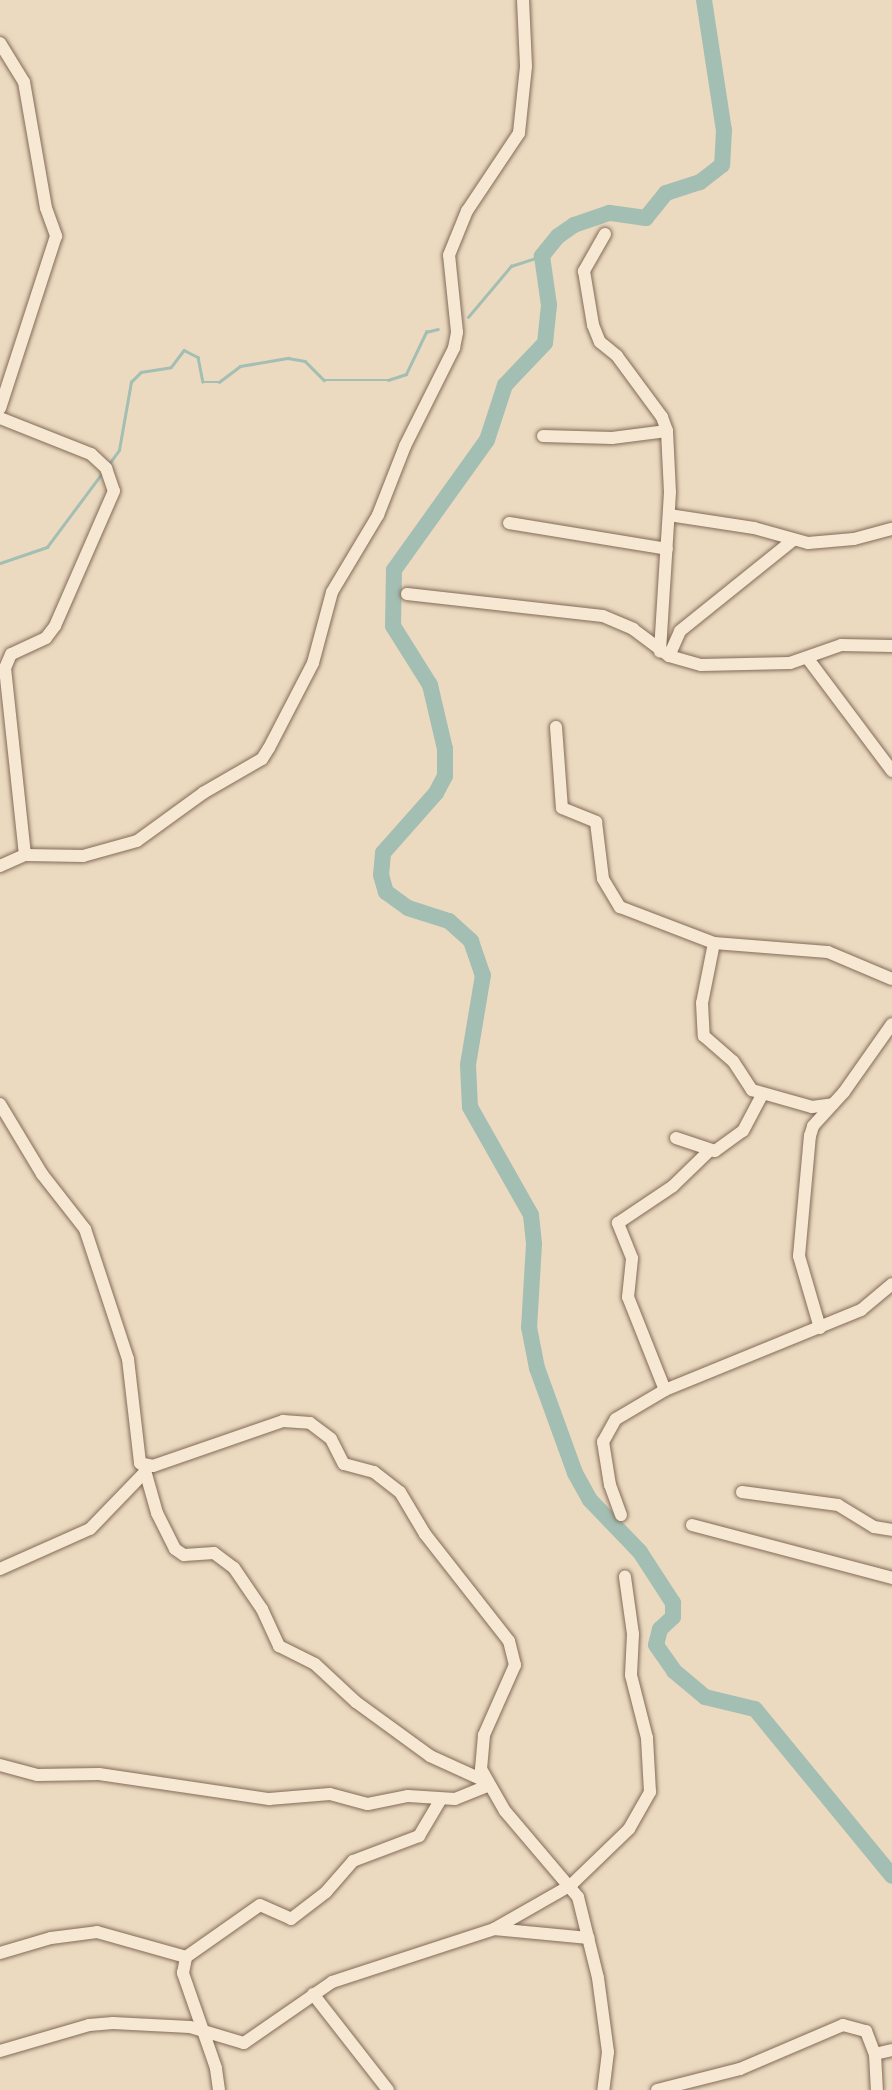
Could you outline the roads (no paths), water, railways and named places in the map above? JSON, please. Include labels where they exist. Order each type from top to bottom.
[{"type":"street","points":[[0,866],[25,855],[83,856],[129,845],[203,793],[262,759],[270,748],[313,663],[332,592],[378,515],[405,446],[454,348],[457,332],[449,295],[449,255],[467,211],[519,133],[526,66],[523,0]]},
{"type":"street","points":[[0,43],[24,82],[46,208],[56,236],[0,408]]},
{"type":"street","points":[[606,234],[589,255],[584,271],[593,325],[600,342],[617,356],[662,417],[667,431],[665,654]]},
{"type":"street","points":[[0,418],[90,454],[106,468],[114,491],[55,626],[46,638],[14,652],[5,668],[25,855]]},
{"type":"street","points":[[543,436],[612,438],[667,431]]},
{"type":"street","points":[[668,515],[754,528],[792,541],[828,543],[892,529]]},
{"type":"street","points":[[509,523],[667,549]]},
{"type":"street","points":[[665,654],[680,631],[792,541]]},
{"type":"street","points":[[407,594],[603,616],[633,629],[665,654],[701,665],[808,659],[841,646],[892,646]]},
{"type":"street","points":[[808,659],[892,771]]},
{"type":"street","points":[[556,727],[558,796],[562,808],[596,822],[603,879],[613,901],[628,911],[714,943],[761,950],[828,952],[892,979]]},
{"type":"street","points":[[714,943],[702,1003],[704,1036],[733,1061],[746,1085],[762,1095],[812,1107],[833,1104]]},
{"type":"street","points":[[820,1328],[804,1284],[799,1237],[810,1136],[813,1126],[833,1104],[892,1024]]},
{"type":"street","points":[[665,1390],[628,1297],[632,1258],[618,1223],[673,1186],[708,1152],[743,1131],[762,1095]]},
{"type":"street","points":[[0,1104],[42,1174],[85,1229],[128,1359],[136,1453],[144,1469],[157,1513],[175,1549],[184,1555],[214,1553],[233,1568],[262,1609],[279,1646],[315,1664],[356,1702],[430,1756],[485,1783],[571,1885],[589,1938],[610,2066],[603,2090]]},
{"type":"street","points":[[676,1138],[708,1152]]},
{"type":"street","points":[[621,1515],[610,1485],[603,1441],[616,1419],[665,1390],[861,1310],[892,1284]]},
{"type":"street","points":[[0,1569],[90,1530],[144,1469],[269,1424],[301,1420],[331,1438],[344,1464],[374,1472],[400,1492],[425,1534],[496,1622],[515,1655],[510,1680],[484,1734],[479,1758],[485,1783]]},
{"type":"street","points":[[742,1492],[838,1505],[874,1527],[892,1530]]},
{"type":"street","points":[[692,1525],[892,1577]]},
{"type":"street","points":[[0,2051],[89,2025],[202,2030],[244,2043],[313,1994],[355,1972],[494,1929],[571,1885],[629,1829],[650,1793],[647,1738],[631,1675],[633,1634],[625,1577]]},
{"type":"street","points":[[0,1765],[38,1774],[99,1774],[269,1798],[330,1794],[368,1804],[408,1796],[441,1799],[466,1797],[485,1783]]},
{"type":"street","points":[[219,2090],[183,1973],[186,1957],[260,1905],[268,1905],[281,1918],[291,1919],[326,1892],[353,1861],[418,1836],[441,1799]]},
{"type":"street","points":[[494,1929],[589,1938]]},
{"type":"street","points":[[0,1953],[51,1938],[97,1932],[186,1957]]},
{"type":"street","points":[[313,1994],[388,2090]]},
{"type":"street","points":[[657,2090],[740,2070],[843,2025],[862,2027],[875,2054],[877,2090]]},
{"type":"street","points":[[875,2054],[892,2050]]},
{"type":"waterway","points":[[704,0],[724,130],[722,165],[700,182],[666,193],[646,218],[609,213],[574,225],[558,236],[542,256],[549,305],[545,343],[505,385],[487,440],[394,570],[393,626],[430,685],[445,749],[445,776],[436,793],[383,853],[381,875],[386,892],[408,908],[449,921],[471,941],[483,975],[468,1065],[470,1107],[531,1215],[534,1244],[529,1327],[537,1368],[575,1473],[590,1500],[640,1552],[673,1603],[673,1617],[660,1629],[656,1645],[674,1671],[705,1697],[755,1709],[892,1876]]},
{"type":"waterway","points":[[468,317],[511,266],[542,256]]},
{"type":"waterway","points":[[109,464],[119,450],[131,382],[141,372],[171,367],[184,350],[198,357],[203,382],[219,382],[240,366],[288,358],[305,361],[324,380],[388,380],[406,374],[426,332],[438,329]]},
{"type":"waterway","points":[[0,563],[47,547],[103,472]]}]
